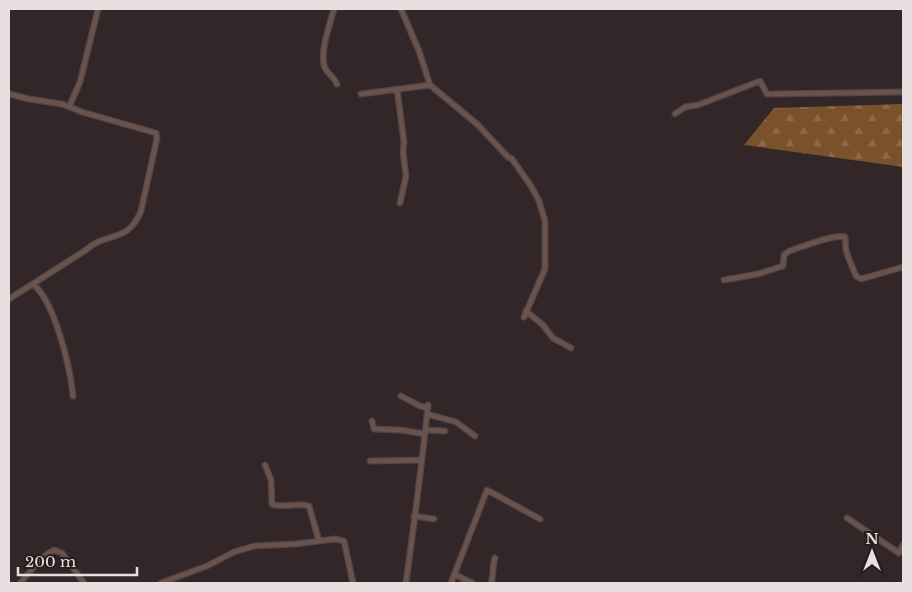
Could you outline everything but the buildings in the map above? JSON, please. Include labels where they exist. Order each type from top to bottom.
[{"type":"street","points":[[69,107],[80,82],[98,9]]},
{"type":"street","points":[[334,9],[328,36],[324,42],[324,61],[325,69],[337,84]]},
{"type":"street","points":[[401,9],[419,51],[430,85],[470,118],[512,159],[539,201],[545,221],[545,268],[524,317]]},
{"type":"street","points":[[675,114],[685,108],[698,105],[760,81],[767,94],[903,92]]},
{"type":"street","points":[[361,94],[430,85]]},
{"type":"street","points":[[397,89],[404,142],[403,152],[406,176],[400,203]]},
{"type":"street","points":[[9,94],[21,98],[62,104],[156,133],[157,138],[141,212],[133,226],[123,234],[92,244],[9,299]]},
{"type":"street","points":[[724,280],[758,274],[783,266],[784,255],[789,251],[842,236],[845,237],[846,250],[856,276],[861,279],[903,267]]},
{"type":"street","points":[[33,284],[41,290],[46,299],[65,351],[72,396]]},
{"type":"street","points":[[526,311],[543,325],[553,338],[571,348]]},
{"type":"street","points":[[401,396],[420,406],[428,406],[406,583]]},
{"type":"street","points":[[427,414],[456,422],[476,436]]},
{"type":"street","points":[[372,421],[374,429],[425,432],[445,431]]},
{"type":"street","points":[[370,460],[422,460]]},
{"type":"street","points":[[265,466],[271,480],[272,504],[277,506],[302,504],[309,506],[319,541]]},
{"type":"street","points":[[451,583],[487,490],[540,519]]},
{"type":"street","points":[[414,516],[434,519]]},
{"type":"street","points":[[847,518],[899,553],[903,545]]},
{"type":"street","points":[[161,583],[207,566],[234,552],[254,546],[335,539],[344,541],[353,583]]},
{"type":"street","points":[[20,583],[43,557],[54,550],[62,553],[84,583]]},
{"type":"street","points":[[491,583],[495,558]]},
{"type":"street","points":[[454,574],[472,583]]},
{"type":"green space","points":[[903,104],[903,167],[744,145],[774,108]]}]
